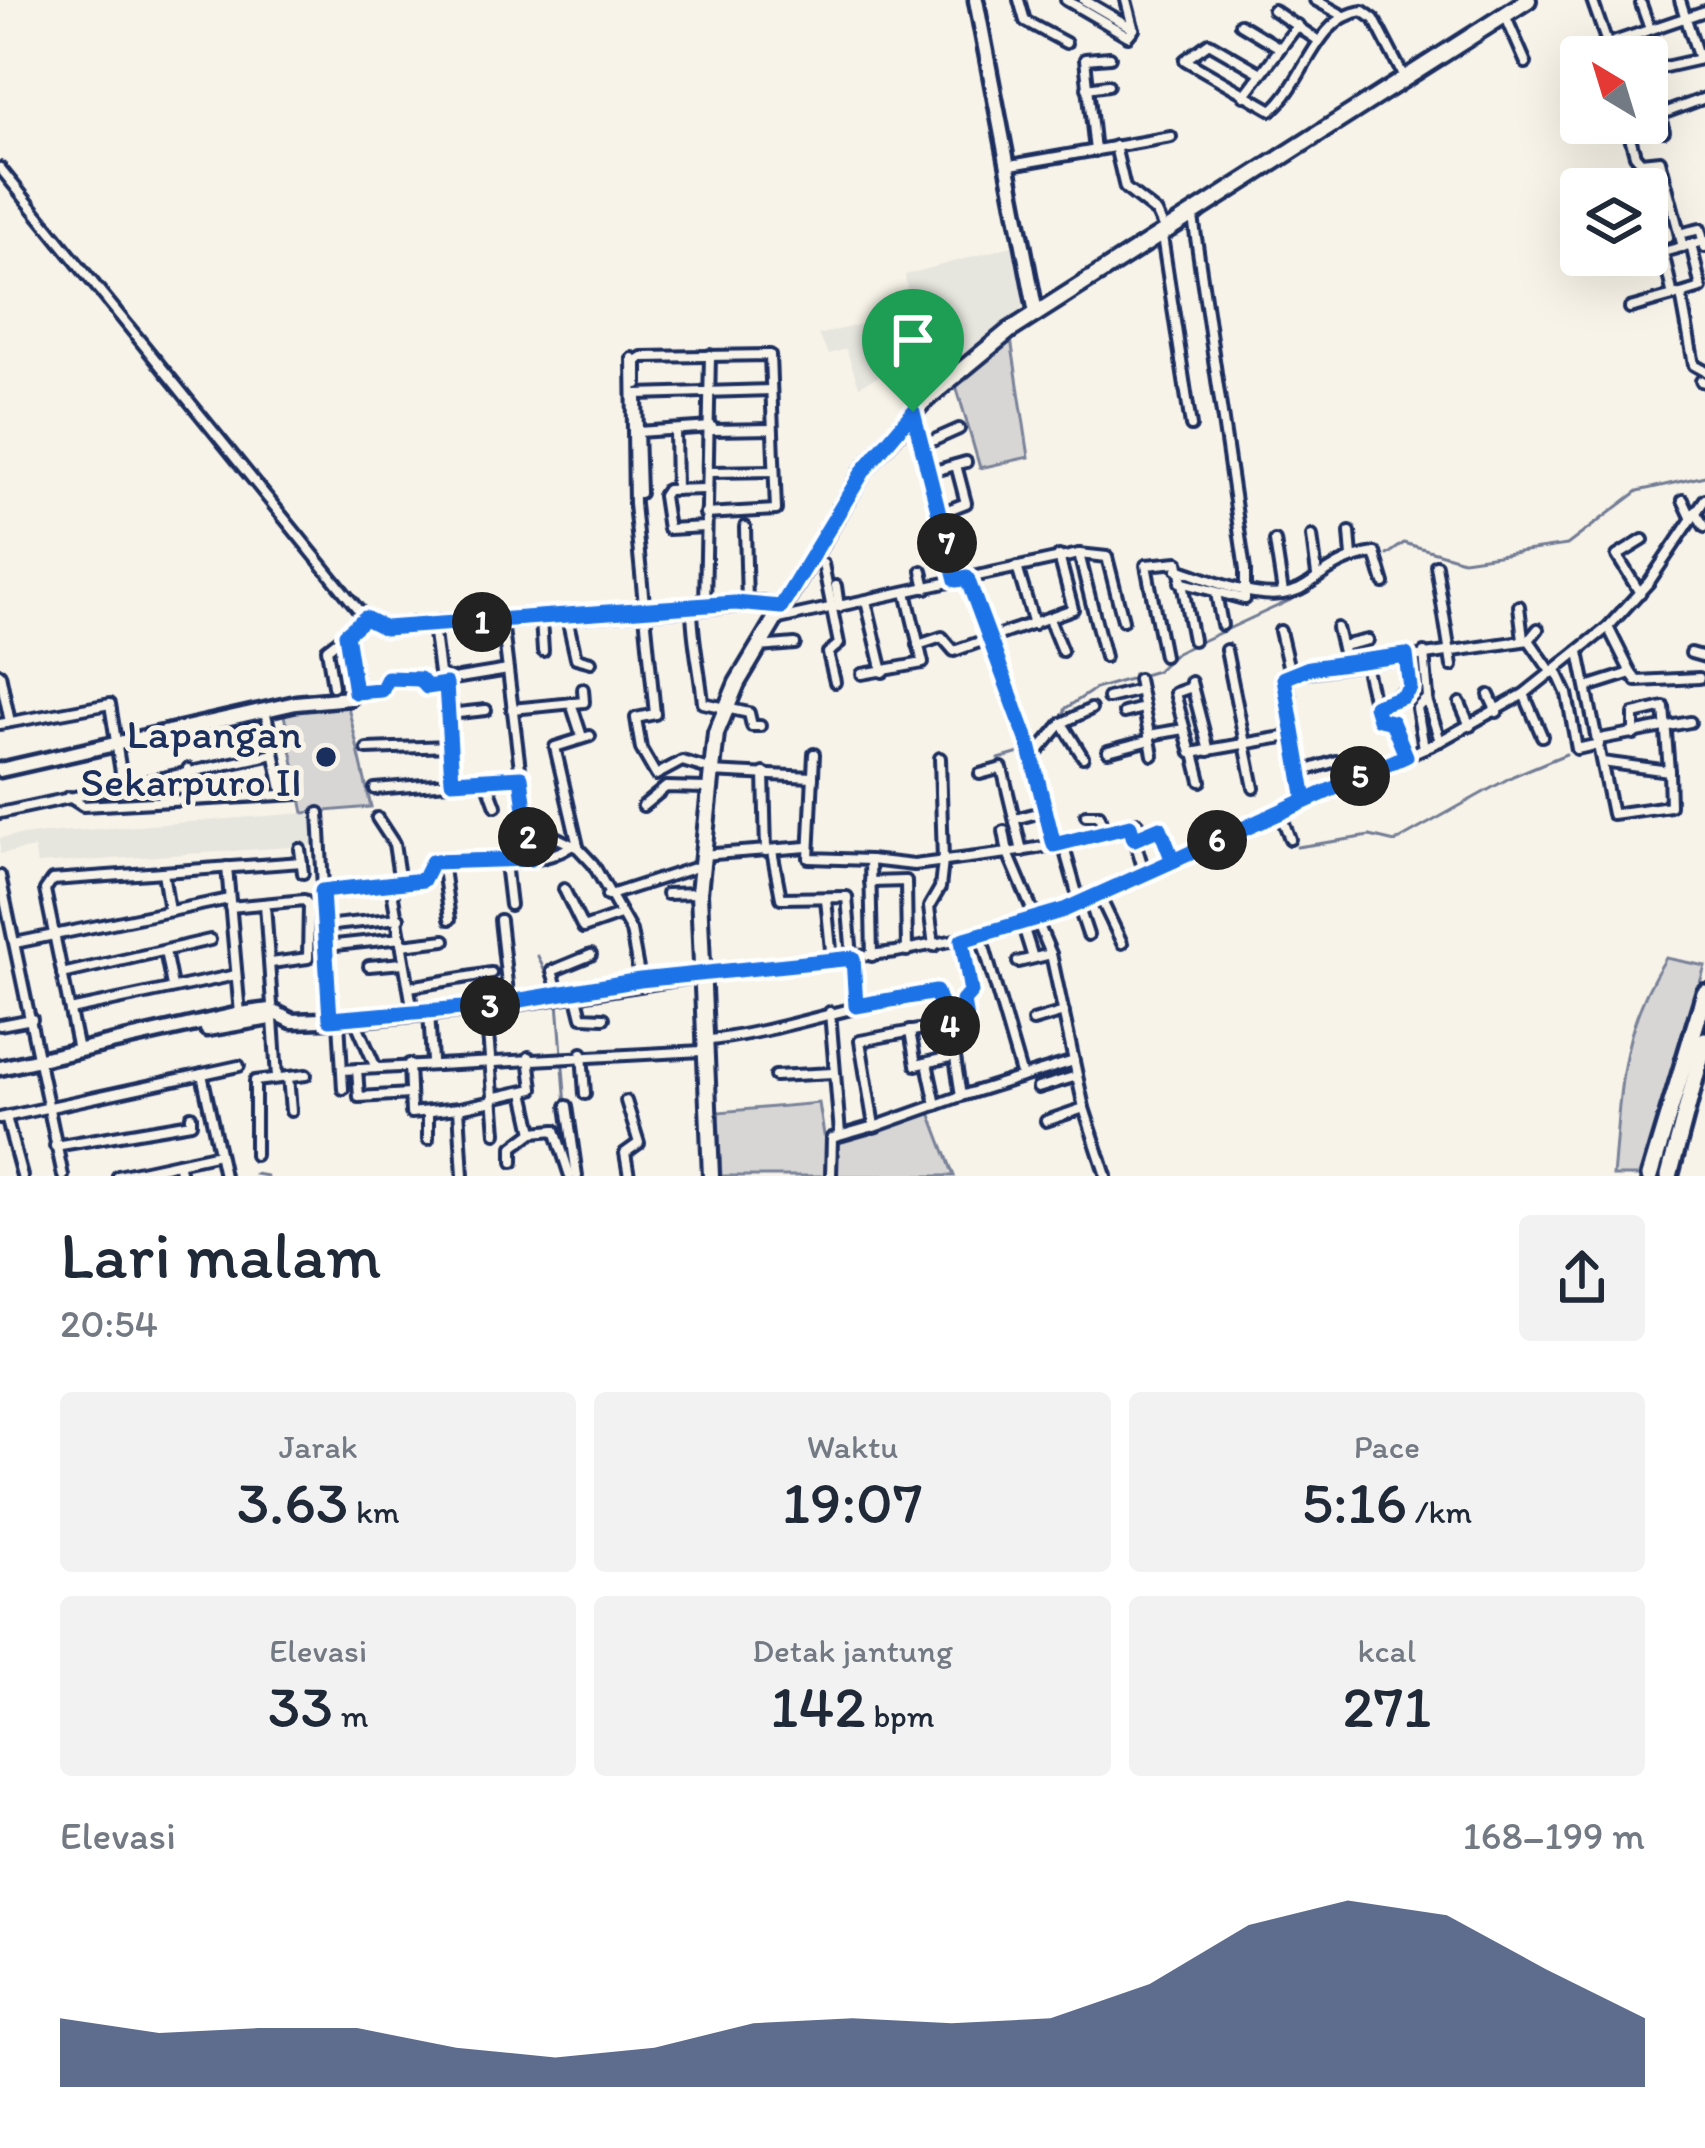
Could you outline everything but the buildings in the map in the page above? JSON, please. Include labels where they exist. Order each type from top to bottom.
[{"type":"highway","points":[[1669,1176],[1672,1123],[1705,993]]},
{"type":"highway","points":[[1650,1176],[1705,1040]]},
{"type":"main road","points":[[711,1176],[699,893],[708,776],[724,707],[864,470],[913,412],[1036,313],[1528,0]]},
{"type":"street","points":[[976,0],[1036,313]]},
{"type":"street","points":[[1018,0],[1025,21],[1066,43]]},
{"type":"street","points":[[1068,0],[1128,36],[1134,29]]},
{"type":"street","points":[[1084,0],[1134,29]]},
{"type":"street","points":[[1126,0],[1134,29]]},
{"type":"street","points":[[1315,0],[1344,16]]},
{"type":"street","points":[[1592,0],[1605,36]]},
{"type":"street","points":[[1668,67],[1702,59],[1680,0]]},
{"type":"street","points":[[1641,4],[1651,29]]},
{"type":"street","points":[[1273,10],[1319,40]]},
{"type":"street","points":[[1261,73],[1209,43],[1186,56],[1186,62],[1272,110],[1314,57],[1319,40],[1344,16],[1364,11],[1374,19],[1406,80]]},
{"type":"street","points":[[1633,36],[1705,11]]},
{"type":"street","points":[[1505,14],[1521,55]]},
{"type":"street","points":[[1240,23],[1280,48]]},
{"type":"street","points":[[1244,97],[1298,25]]},
{"type":"street","points":[[1095,152],[1084,59],[1110,57]]},
{"type":"street","points":[[1087,88],[1108,86]]},
{"type":"street","points":[[1668,112],[1705,98]]},
{"type":"street","points":[[1011,165],[1172,136]]},
{"type":"street","points":[[1634,144],[1647,168]]},
{"type":"street","points":[[1115,146],[1125,188],[1157,213],[1164,235],[1191,426]]},
{"type":"street","points":[[1630,308],[1703,288],[1680,234],[1659,158],[1641,161]]},
{"type":"street","points":[[0,167],[365,618],[385,628],[747,603],[777,613],[834,609],[1079,554],[1107,557],[1123,620]]},
{"type":"street","points":[[1193,217],[1249,594]]},
{"type":"street","points":[[1668,237],[1700,229],[1704,244],[1668,251]]},
{"type":"street","points":[[1668,267],[1694,364],[1704,378]]},
{"type":"street","points":[[640,493],[640,358],[768,353],[776,510],[705,514]]},
{"type":"street","points":[[710,355],[710,472],[692,643],[701,663],[703,703],[749,712],[752,726],[760,726]]},
{"type":"street","points":[[632,358],[642,612],[655,715],[635,719],[641,749],[656,775],[682,761],[708,776]]},
{"type":"street","points":[[637,394],[771,390]]},
{"type":"street","points":[[913,412],[961,579],[1031,752],[1088,935]]},
{"type":"street","points":[[922,446],[959,429]]},
{"type":"street","points":[[675,430],[676,490]]},
{"type":"street","points":[[638,432],[772,430]]},
{"type":"street","points":[[931,472],[961,463],[966,503],[940,513]]},
{"type":"street","points":[[710,472],[774,471]]},
{"type":"street","points":[[705,489],[676,490],[663,496],[665,526],[705,527]]},
{"type":"street","points":[[40,1063],[240,1014],[272,1014],[292,1021],[355,1019],[486,1006],[640,980],[907,951],[1023,926],[1497,712],[1608,627],[1640,593],[1705,499]]},
{"type":"street","points":[[1683,500],[1705,527]]},
{"type":"street","points":[[746,527],[747,603]]},
{"type":"street","points":[[1350,532],[1352,557]]},
{"type":"street","points":[[1312,536],[1317,575]]},
{"type":"street","points":[[1640,593],[1617,556],[1643,540]]},
{"type":"street","points":[[1275,541],[1283,593]]},
{"type":"street","points":[[1079,554],[1105,657]]},
{"type":"street","points":[[1180,582],[1216,593],[1283,593],[1304,588],[1317,575],[1352,557],[1377,554],[1384,583]]},
{"type":"street","points":[[918,645],[941,637],[952,652],[1073,609],[1059,556]]},
{"type":"street","points":[[1164,656],[1146,565],[1174,560],[1193,640]]},
{"type":"street","points":[[823,564],[839,644],[828,653],[836,682]]},
{"type":"street","points":[[1436,565],[1452,666]]},
{"type":"street","points":[[1017,567],[1034,624]]},
{"type":"street","points":[[1178,569],[1249,594]]},
{"type":"street","points":[[922,571],[926,588]]},
{"type":"street","points":[[834,609],[836,586]]},
{"type":"street","points":[[862,674],[922,663],[906,592]]},
{"type":"street","points":[[1216,593],[1222,625]]},
{"type":"street","points":[[866,602],[883,672]]},
{"type":"street","points":[[1519,606],[1526,639],[1567,694],[1576,749],[1690,722]]},
{"type":"street","points":[[333,686],[327,649],[365,618]]},
{"type":"street","points":[[567,618],[576,658],[591,662]]},
{"type":"street","points":[[541,619],[543,651]]},
{"type":"street","points":[[1049,619],[1062,651]]},
{"type":"street","points":[[502,621],[531,859]]},
{"type":"street","points":[[433,625],[439,673],[447,681],[452,781]]},
{"type":"street","points":[[1608,627],[1637,681],[1700,678]]},
{"type":"street","points":[[1337,628],[1346,664]]},
{"type":"street","points":[[1305,800],[1284,678],[1289,674],[1526,639],[1538,628]]},
{"type":"street","points":[[1280,631],[1289,674]]},
{"type":"street","points":[[346,634],[353,695]]},
{"type":"street","points":[[1342,646],[1368,640]]},
{"type":"street","points":[[757,647],[795,644]]},
{"type":"street","points":[[1226,650],[1255,788]]},
{"type":"street","points":[[1580,652],[1611,812],[1620,817],[1671,805],[1664,707],[1633,716],[1634,734]]},
{"type":"street","points":[[1424,653],[1427,700],[1440,740]]},
{"type":"street","points":[[1691,653],[1705,657]]},
{"type":"street","points":[[1375,706],[1402,697],[1410,688],[1406,655]]},
{"type":"street","points":[[1364,661],[1379,719],[1392,722],[1406,756]]},
{"type":"street","points":[[0,770],[296,704],[382,690],[388,678],[420,679],[427,687],[508,670]]},
{"type":"street","points":[[1590,686],[1631,673]]},
{"type":"street","points":[[0,674],[5,723],[107,703],[123,784]]},
{"type":"street","points":[[1201,781],[1174,693],[1192,684],[1209,751]]},
{"type":"street","points":[[1108,698],[1139,685],[1153,755]]},
{"type":"street","points":[[512,709],[584,702],[583,689]]},
{"type":"street","points":[[1524,694],[1541,736]]},
{"type":"street","points":[[1489,695],[1497,712]]},
{"type":"street","points":[[1424,748],[1417,708],[1427,700]]},
{"type":"street","points":[[572,703],[586,736],[555,747],[579,849]]},
{"type":"street","points":[[1460,703],[1470,726]]},
{"type":"street","points":[[1124,713],[1144,708]]},
{"type":"street","points":[[1031,752],[1062,723],[1091,709]]},
{"type":"street","points":[[449,714],[486,710]]},
{"type":"street","points":[[266,714],[284,794]]},
{"type":"street","points":[[1062,723],[1083,757]]},
{"type":"street","points":[[1108,752],[1184,729]]},
{"type":"street","points":[[1194,753],[1294,735]]},
{"type":"street","points":[[367,749],[450,746]]},
{"type":"street","points":[[0,813],[274,754]]},
{"type":"street","points":[[814,754],[807,847],[812,861],[914,865],[1022,851],[1134,824],[1145,874]]},
{"type":"street","points":[[934,946],[928,907],[940,887],[943,861],[940,758]]},
{"type":"street","points":[[1300,772],[1336,761]]},
{"type":"street","points":[[1602,762],[1669,771]]},
{"type":"street","points":[[980,774],[1001,764],[1022,851]]},
{"type":"street","points":[[188,769],[194,798]]},
{"type":"street","points":[[764,773],[769,851],[778,896],[847,897],[856,1006]]},
{"type":"street","points":[[643,806],[666,787],[708,776],[813,777]]},
{"type":"street","points":[[375,789],[521,777]]},
{"type":"street","points":[[486,778],[496,806]]},
{"type":"street","points":[[68,796],[83,806],[298,794]]},
{"type":"street","points":[[1280,810],[1290,839]]},
{"type":"street","points":[[1015,819],[1046,811]]},
{"type":"street","points":[[319,813],[324,926],[343,1089]]},
{"type":"street","points":[[1086,815],[1099,815],[1104,833]]},
{"type":"street","points":[[377,818],[394,844],[413,1013]]},
{"type":"street","points":[[526,822],[579,849],[593,864],[607,896],[631,931],[640,980]]},
{"type":"street","points":[[1134,839],[1161,829],[1173,861]]},
{"type":"street","points":[[1004,831],[1008,853],[1051,954],[1084,1108],[1106,1176]]},
{"type":"street","points":[[607,896],[700,860],[807,847]]},
{"type":"street","points":[[322,891],[423,880],[429,863],[505,863],[579,849]]},
{"type":"street","points":[[78,1051],[46,890],[52,880],[301,860],[322,854]]},
{"type":"street","points":[[870,860],[872,956]]},
{"type":"street","points":[[442,861],[450,919]]},
{"type":"street","points":[[505,863],[510,905]]},
{"type":"street","points":[[227,867],[240,1014]]},
{"type":"street","points":[[163,872],[169,911]]},
{"type":"street","points":[[0,876],[62,1176]]},
{"type":"street","points":[[870,882],[906,881],[907,951]]},
{"type":"street","points":[[564,889],[584,928],[620,915]]},
{"type":"street","points":[[667,894],[699,893]]},
{"type":"street","points":[[1099,895],[1122,943]]},
{"type":"street","points":[[826,898],[832,960]]},
{"type":"street","points":[[15,943],[169,911],[304,900],[309,905],[308,958],[272,963]]},
{"type":"street","points":[[265,904],[272,1014],[291,1111]]},
{"type":"street","points":[[324,926],[399,918]]},
{"type":"street","points":[[500,920],[509,1002]]},
{"type":"street","points":[[1023,926],[1033,958]]},
{"type":"street","points":[[981,936],[1022,1077]]},
{"type":"street","points":[[62,974],[210,940]]},
{"type":"street","points":[[326,946],[445,940]]},
{"type":"street","points":[[874,1127],[860,1041],[966,1020],[963,1001],[971,992],[962,940]]},
{"type":"street","points":[[165,951],[172,986]]},
{"type":"street","points":[[1018,962],[1051,954]]},
{"type":"street","points":[[557,995],[552,971],[591,955]]},
{"type":"street","points":[[966,965],[987,961]]},
{"type":"street","points":[[369,966],[404,963]]},
{"type":"street","points":[[410,986],[491,973]]},
{"type":"street","points":[[70,1010],[236,975]]},
{"type":"street","points":[[576,992],[582,1017],[604,1018]]},
{"type":"street","points":[[342,1070],[702,1046],[792,1027],[830,1012],[936,992],[956,1056],[961,1095]]},
{"type":"street","points":[[486,1006],[496,1132]]},
{"type":"street","points":[[429,1012],[432,1061]]},
{"type":"street","points":[[830,1012],[840,1134]]},
{"type":"street","points":[[1033,1021],[1064,1012]]},
{"type":"street","points":[[0,1071],[272,1014]]},
{"type":"street","points":[[0,1024],[32,1019]]},
{"type":"street","points":[[355,1019],[376,1068]]},
{"type":"street","points":[[910,1031],[915,1065],[956,1056]]},
{"type":"street","points":[[582,1053],[585,1094]]},
{"type":"street","points":[[409,1064],[411,1113],[459,1108],[533,1089],[530,1057]]},
{"type":"street","points":[[831,1176],[829,1146],[840,1134],[1074,1061]]},
{"type":"street","points":[[927,1063],[936,1105]]},
{"type":"street","points":[[22,1176],[3,1118],[239,1066]]},
{"type":"street","points":[[357,1069],[359,1097],[410,1094]]},
{"type":"street","points":[[775,1076],[833,1073]]},
{"type":"street","points":[[202,1074],[224,1176]]},
{"type":"street","points":[[255,1154],[255,1081],[306,1075]]},
{"type":"street","points":[[1038,1088],[1077,1076]]},
{"type":"street","points":[[524,1092],[533,1132]]},
{"type":"street","points":[[626,1101],[639,1143],[625,1153],[628,1176]]},
{"type":"street","points":[[568,1106],[574,1176]]},
{"type":"street","points":[[459,1108],[463,1176]]},
{"type":"street","points":[[1046,1121],[1084,1108]]},
{"type":"street","points":[[428,1112],[428,1139]]},
{"type":"street","points":[[56,1146],[190,1123],[191,1117]]},
{"type":"street","points":[[513,1162],[513,1147],[533,1132],[558,1131],[570,1155]]},
{"type":"street","points":[[118,1176],[219,1154]]},
{"type":"street","points":[[178,1163],[181,1176]]},
{"type":"shaded area","points":[[1016,245],[1028,299],[1020,313],[942,375],[935,365],[915,378],[920,389],[912,398],[901,382],[881,375],[859,386],[846,349],[829,354],[818,335],[910,312],[905,275]]},
{"type":"shaded area","points":[[1011,339],[1029,457],[980,468],[955,382]]},
{"type":"shaded area","name":"Lapangan Sekarpuro II","points":[[347,702],[371,807],[304,813],[283,710]]},
{"type":"shaded area","points":[[318,812],[320,845],[37,864],[34,848],[0,854],[0,838],[21,835]]},
{"type":"shaded area","points":[[1666,958],[1705,966],[1643,1176],[1613,1176],[1630,1038]]},
{"type":"shaded area","points":[[819,1103],[824,1135],[929,1110],[954,1176],[721,1176],[718,1112]]},
{"type":"waterway","points":[[1387,555],[1404,543],[1463,560],[1567,545],[1638,491],[1705,476]]},
{"type":"waterway","points":[[1347,565],[1372,561]]},
{"type":"waterway","points":[[1060,722],[1066,708],[1095,689],[1157,671],[1176,653],[1308,592],[1318,582]]},
{"type":"waterway","points":[[1034,746],[1049,733]]},
{"type":"waterway","points":[[999,759],[1026,751]]},
{"type":"waterway","points":[[1297,847],[1370,836],[1395,842],[1513,776],[1566,754]]},
{"type":"waterway","points":[[538,956],[554,993]]},
{"type":"waterway","points":[[558,1002],[566,1106]]},
{"type":"waterway","points":[[255,1174],[267,1176]]},
{"type":"place","name":"Lapangan Sekarpuro II","points":[[326,757]]},
{"type":"route","points":[[913,412],[864,470],[781,607],[735,603],[385,628],[365,618],[346,634],[355,692],[382,690],[388,678],[420,679],[427,687],[446,684],[452,781],[521,777],[531,859],[472,865],[432,862],[423,880],[322,891],[330,1019],[486,1006],[640,980],[853,958],[856,1006],[936,992],[948,1026],[961,1024],[966,1020],[963,1001],[971,992],[962,940],[1023,926],[1064,910],[1145,874],[1280,810],[1305,800],[1406,756],[1392,722],[1379,719],[1375,706],[1402,697],[1402,691],[1410,688],[1406,655],[1309,668],[1284,678],[1305,800],[1173,861],[1160,828],[1134,839],[1130,826],[1054,845],[1029,745],[967,578],[956,580],[913,412]]}]
